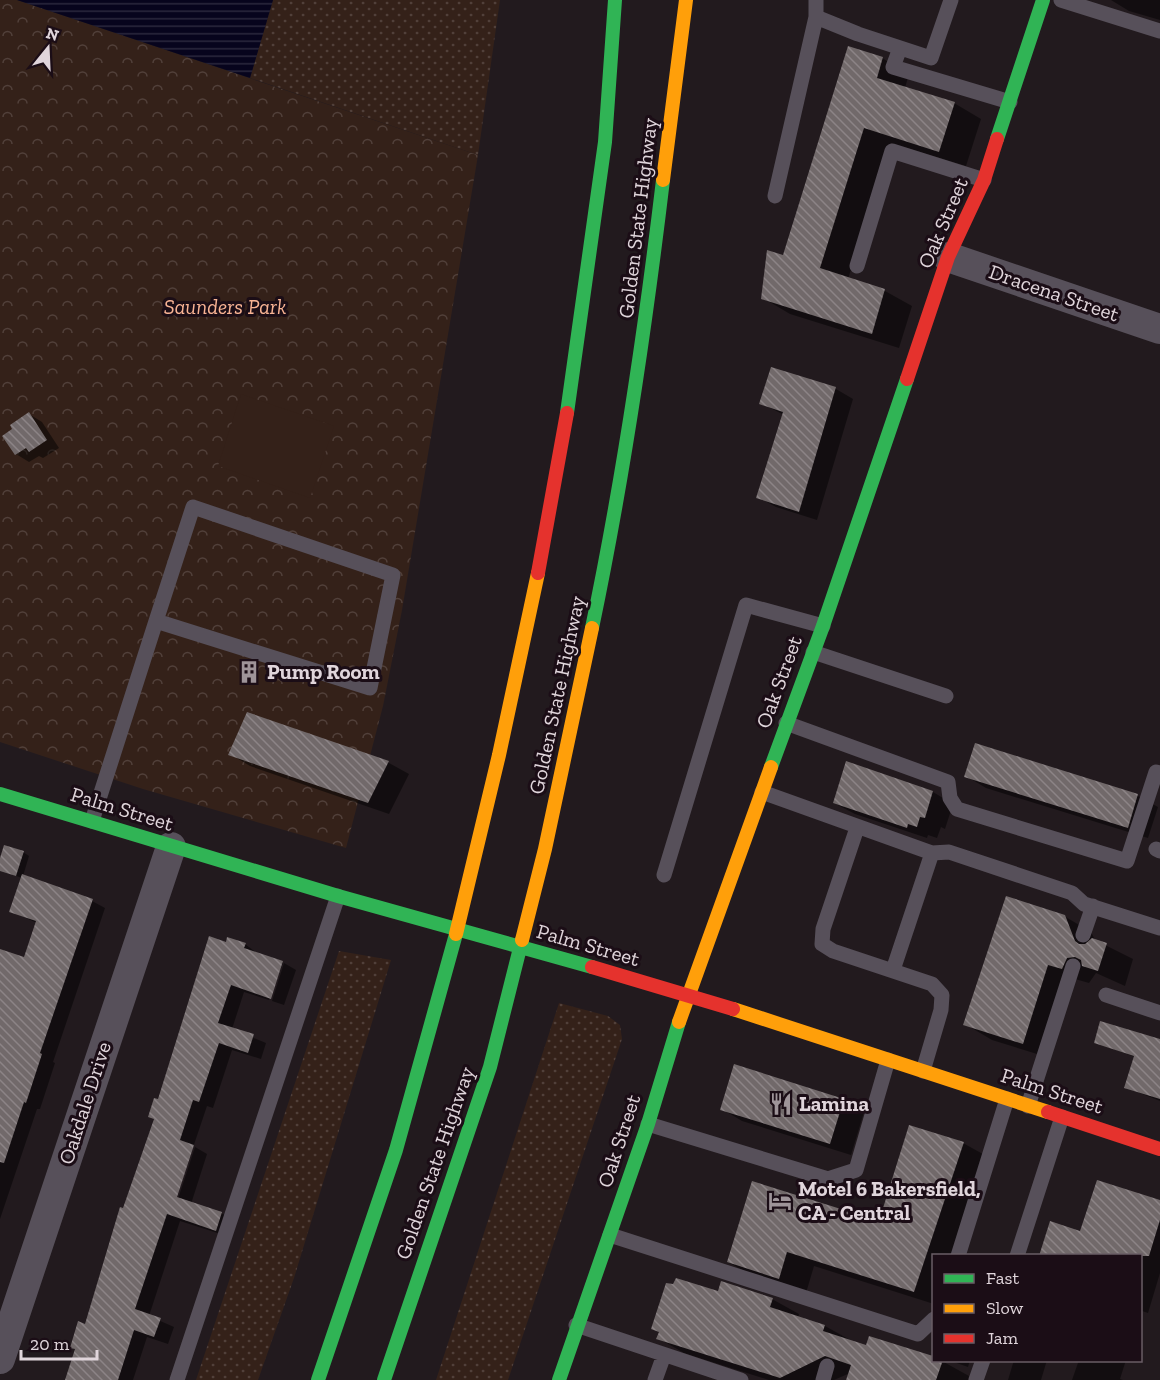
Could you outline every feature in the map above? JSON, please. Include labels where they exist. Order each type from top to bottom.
[{"type":"main road","name":"Golden State Highway","points":[[316,1380],[371,1231],[405,1119],[473,872],[504,739],[581,336],[606,139],[615,0]]},
{"type":"main road","name":"Golden State Highway","points":[[384,1380],[490,1067],[561,780],[621,486],[642,352],[686,0]]},
{"type":"main road","name":"Oak Street","points":[[559,1380],[576,1325],[648,1124],[687,994],[823,626],[948,257],[984,180],[1043,0]]},
{"type":"main road","name":"Palm Street","points":[[1,797],[92,821],[171,847],[345,898],[687,994],[1160,1149]]},
{"type":"street","name":"Dracena Street","points":[[948,257],[1160,329]]},
{"type":"street","name":"Oakdale Drive","points":[[0,1359],[171,847]]},
{"type":"lane","points":[[775,196],[816,16],[816,0]]},
{"type":"lane","points":[[816,16],[931,58],[951,0]]},
{"type":"lane","points":[[1061,0],[1160,31]]},
{"type":"lane","points":[[900,48],[893,67],[1010,102]]},
{"type":"lane","points":[[857,266],[892,151],[984,180]]},
{"type":"lane","points":[[92,821],[156,621],[193,507],[393,575],[370,688],[156,621]]},
{"type":"lane","points":[[664,874],[746,605],[823,626]]},
{"type":"lane","points":[[813,652],[946,696]]},
{"type":"lane","points":[[786,723],[948,782],[950,798],[957,809],[1127,861],[1159,768]]},
{"type":"lane","points":[[762,792],[932,853],[949,852],[1072,893],[1084,904],[1160,928]]},
{"type":"lane","points":[[857,828],[823,929],[822,944],[833,951],[933,984],[942,995],[941,1010],[923,1071]]},
{"type":"lane","points":[[893,970],[932,853]]},
{"type":"lane","points":[[177,1380],[345,898]]},
{"type":"lane","points":[[1083,935],[1093,906]]},
{"type":"lane","points":[[1028,1106],[1073,966]]},
{"type":"lane","points":[[1106,995],[1160,1013]]},
{"type":"lane","points":[[648,1124],[828,1179],[856,1170],[888,1060]]},
{"type":"lane","points":[[959,1254],[1007,1099]]},
{"type":"lane","points":[[1018,1254],[1062,1117]]},
{"type":"lane","points":[[610,1235],[918,1334],[932,1320]]},
{"type":"lane","points":[[576,1325],[741,1380]]},
{"type":"lane","points":[[655,1380],[663,1355]]},
{"type":"lane","points":[[976,1380],[982,1362]]},
{"type":"green space","name":"Saunders Park","points":[[0,0],[17,0],[478,155],[402,610],[383,706],[346,848],[143,789],[0,742]]},
{"type":"green space","points":[[273,0],[500,0],[478,155],[250,78]]},
{"type":"green space","points":[[241,394],[334,426],[310,498],[218,466]]},
{"type":"green space","points":[[339,951],[391,960],[294,1278],[258,1380],[196,1380]]},
{"type":"green space","points":[[559,1003],[608,1016],[620,1025],[622,1039],[508,1380],[436,1380]]},
{"type":"water","points":[[17,0],[273,0],[250,78]]},
{"type":"building","points":[[848,46],[883,57],[877,78],[955,102],[939,152],[864,128],[820,268],[885,289],[872,334],[761,299],[767,250],[783,255]]},
{"type":"building","points":[[771,367],[836,387],[799,512],[756,498],[783,412],[759,404]]},
{"type":"building","points":[[29,412],[47,440],[29,452],[26,448],[15,455],[2,436],[12,429],[10,425]]},
{"type":"building","points":[[247,712],[389,761],[368,803],[228,755]]},
{"type":"building","points":[[975,743],[1138,794],[1128,828],[964,777]]},
{"type":"building","points":[[846,761],[933,791],[925,818],[920,817],[917,827],[908,824],[907,828],[833,803]]},
{"type":"building","points":[[4,845],[24,851],[16,876],[0,871],[0,858]]},
{"type":"building","points":[[22,874],[93,899],[4,1163],[0,1162],[0,949],[24,957],[36,921],[9,912]]},
{"type":"building","points":[[1006,896],[1065,915],[1075,941],[1079,944],[1085,944],[1092,938],[1107,943],[1098,971],[1082,966],[1081,960],[1075,957],[1067,958],[1062,969],[1048,965],[1023,1044],[963,1025]]},
{"type":"building","points":[[209,936],[226,942],[227,937],[246,943],[244,948],[283,961],[271,999],[231,985],[218,1023],[254,1034],[248,1053],[219,1043],[199,1102],[193,1100],[180,1140],[194,1145],[177,1197],[222,1212],[216,1231],[167,1214],[135,1309],[161,1318],[154,1337],[134,1330],[118,1380],[65,1380],[75,1349],[70,1348],[78,1321],[85,1324],[120,1207],[123,1208],[154,1119],[148,1117],[154,1098],[158,1099]]},
{"type":"building","points":[[1100,1021],[1160,1039],[1160,1099],[1124,1088],[1134,1056],[1094,1043]]},
{"type":"building","points":[[734,1064],[844,1099],[830,1144],[720,1110]]},
{"type":"building","name":"Motel 6 Bakersfield, CA - Central","points":[[909,1125],[964,1142],[914,1292],[787,1252],[779,1279],[727,1262],[752,1181],[879,1221]]},
{"type":"building","points":[[1097,1180],[1160,1200],[1160,1220],[1149,1256],[1142,1256],[1142,1254],[1040,1254],[1050,1221],[1080,1231]]},
{"type":"building","points":[[676,1278],[718,1291],[721,1281],[773,1298],[770,1307],[825,1325],[823,1331],[866,1345],[869,1336],[932,1356],[932,1362],[942,1362],[936,1380],[846,1380],[851,1365],[825,1356],[780,1378],[656,1339],[659,1332],[651,1329],[666,1283],[673,1284]]},
{"type":"traffic: fast","points":[[567,413],[605,142],[615,0]]},
{"type":"traffic: fast","points":[[997,139],[1043,0]]},
{"type":"traffic: fast","points":[[592,628],[614,517],[632,405],[663,180]]},
{"type":"traffic: fast","points":[[771,767],[823,626],[907,379]]},
{"type":"traffic: fast","points":[[0,794],[338,896],[592,967]]},
{"type":"traffic: fast","points":[[318,1380],[396,1150],[456,934]]},
{"type":"traffic: fast","points":[[384,1380],[490,1067],[522,940]]},
{"type":"traffic: fast","points":[[559,1380],[648,1124],[679,1022]]},
{"type":"traffic: slow","points":[[663,180],[686,0]]},
{"type":"traffic: slow","points":[[456,934],[499,755],[538,573]]},
{"type":"traffic: slow","points":[[522,940],[545,849],[592,628]]},
{"type":"traffic: slow","points":[[679,1022],[771,767]]},
{"type":"traffic: slow","points":[[733,1009],[1048,1112]]},
{"type":"traffic: jam","points":[[907,379],[948,257],[984,180],[997,139]]},
{"type":"traffic: jam","points":[[538,573],[567,413]]},
{"type":"traffic: jam","points":[[592,967],[733,1009]]},
{"type":"traffic: jam","points":[[1048,1112],[1160,1149]]},
{"type":"place","name":"Pump Room","points":[[249,672]]},
{"type":"place","name":"Lamina","points":[[781,1104]]},
{"type":"place","name":"Motel 6 Bakersfield, CA - Central","points":[[780,1201]]}]
